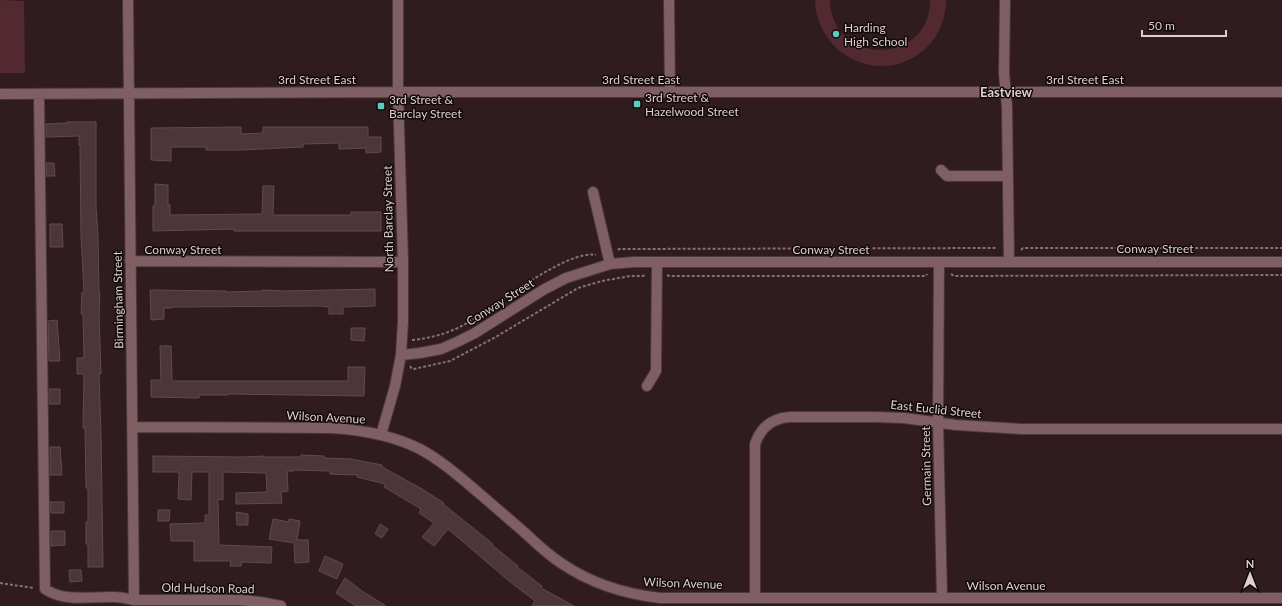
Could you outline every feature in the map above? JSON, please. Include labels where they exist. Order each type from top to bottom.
[{"type":"street","name":"Birmingham Street","points":[[128,0],[134,600]]},
{"type":"street","name":"North Barclay Street","points":[[382,434],[395,386],[401,355],[403,262],[398,92],[398,0]]},
{"type":"street","points":[[669,0],[670,92]]},
{"type":"street","points":[[1005,0],[1004,73],[1006,92],[1009,261]]},
{"type":"street","name":"3rd Street East","points":[[0,94],[398,92],[1282,92]]},
{"type":"street","name":"Old Hudson Road","points":[[39,94],[45,589],[52,594],[68,597],[117,597],[134,600],[240,600],[281,606]]},
{"type":"street","points":[[941,170],[947,176],[1007,176]]},
{"type":"street","points":[[593,192],[610,264]]},
{"type":"street","name":"Conway Street","points":[[130,261],[403,262]]},
{"type":"street","name":"Conway Street","points":[[401,355],[441,349],[475,333],[543,290],[566,278],[610,264],[634,262],[1282,262]]},
{"type":"street","name":"Germain Street","points":[[939,262],[938,423],[942,598]]},
{"type":"street","points":[[647,386],[656,370],[657,263]]},
{"type":"street","name":"East Euclid Street","points":[[755,598],[755,449],[758,437],[762,430],[768,424],[779,418],[904,418],[956,425],[1021,430],[1282,429]]},
{"type":"street","name":"Wilson Avenue","points":[[133,427],[332,428],[382,434],[407,444],[437,460],[459,476],[561,564],[581,576],[605,586],[660,602],[755,598],[1282,598]]},
{"type":"path","points":[[617,251],[619,249],[987,248],[995,248],[996,250]]},
{"type":"path","points":[[1021,250],[1023,248],[1282,248]]},
{"type":"path","points":[[411,340],[429,338],[448,332],[467,323],[550,269],[567,261],[583,256],[592,254],[596,255]]},
{"type":"path","points":[[667,274],[669,276],[926,276],[927,274]]},
{"type":"path","points":[[951,274],[954,276],[1282,275]]},
{"type":"path","points":[[409,366],[414,369],[450,361],[494,338],[578,288],[602,281],[645,275]]},
{"type":"shaded area","points":[[0,0],[24,1],[25,73],[0,73]]},
{"type":"shaded area","points":[[815,0],[830,0],[835,22],[846,38],[862,47],[881,50],[899,47],[915,37],[926,22],[930,0],[946,0],[942,23],[938,33],[931,43],[914,57],[896,65],[877,66],[858,62],[842,52],[828,39],[819,21]]},
{"type":"building","points":[[96,122],[96,207],[100,293],[99,315],[101,374],[99,374],[103,567],[88,567],[88,544],[86,544],[86,522],[88,522],[88,488],[86,488],[85,428],[83,428],[84,374],[77,374],[77,358],[84,358],[83,314],[81,314],[82,292],[84,292],[81,236],[79,136],[46,137],[46,124]]},
{"type":"building","points":[[241,127],[241,134],[263,133],[263,127],[368,127],[368,137],[381,137],[381,152],[366,153],[366,148],[339,149],[339,143],[303,144],[303,147],[241,150],[206,150],[206,147],[171,147],[171,161],[151,160],[151,128]]},
{"type":"building","points":[[46,163],[54,163],[55,176],[46,176]]},
{"type":"building","points":[[155,184],[168,185],[168,205],[170,205],[170,215],[262,214],[263,186],[274,186],[273,215],[351,215],[351,212],[381,212],[381,231],[234,231],[234,229],[153,231]]},
{"type":"building","points":[[50,224],[62,224],[63,247],[50,247]]},
{"type":"building","points":[[375,289],[375,306],[343,307],[343,314],[329,314],[329,307],[320,306],[172,307],[164,308],[164,319],[151,320],[150,290],[226,292],[262,290],[285,291]]},
{"type":"building","points":[[57,320],[60,361],[49,361],[48,321]]},
{"type":"building","points":[[351,328],[365,328],[364,341],[351,340]]},
{"type":"building","points":[[160,346],[171,346],[172,380],[174,381],[348,381],[348,367],[365,367],[364,396],[228,394],[199,395],[199,398],[151,397],[151,380],[161,380]]},
{"type":"building","points":[[49,389],[60,389],[60,404],[49,404]]},
{"type":"building","points":[[50,447],[60,447],[62,475],[50,475]]},
{"type":"building","points":[[301,455],[351,459],[382,465],[382,467],[444,503],[443,504],[493,544],[492,545],[518,566],[517,567],[542,586],[541,588],[574,606],[532,606],[535,601],[448,529],[434,546],[422,537],[434,523],[419,513],[421,509],[384,487],[386,484],[357,477],[358,475],[330,474],[330,471],[287,471],[288,491],[281,492],[282,503],[236,504],[236,493],[267,492],[266,473],[223,472],[223,500],[218,499],[219,545],[272,547],[271,563],[242,562],[241,566],[230,566],[231,561],[194,561],[194,541],[171,541],[170,524],[205,523],[205,515],[209,515],[209,472],[192,472],[191,500],[178,499],[179,472],[153,472],[153,456],[301,457]]},
{"type":"building","points":[[50,502],[64,502],[64,513],[51,513]]},
{"type":"building","points":[[158,510],[170,510],[169,521],[158,521]]},
{"type":"building","points":[[236,512],[248,514],[248,525],[237,525]]},
{"type":"building","points":[[273,519],[289,522],[289,519],[300,521],[297,540],[308,540],[309,562],[295,563],[294,543],[269,539]]},
{"type":"building","points":[[380,524],[388,529],[382,538],[375,534]]},
{"type":"building","points":[[51,531],[65,531],[65,545],[51,546]]},
{"type":"building","points":[[325,556],[343,564],[337,579],[319,571]]},
{"type":"building","points":[[69,570],[81,570],[82,581],[70,582]]},
{"type":"building","points":[[345,578],[386,606],[356,606],[336,593]]},
{"type":"place","name":"Harding High School","points":[[836,34]]},
{"type":"place","name":"3rd Street & Hazelwood Street","points":[[637,104]]},
{"type":"place","name":"3rd Street & Barclay Street","points":[[381,106]]},
{"type":"district","name":"Eastview","points":[[1006,92]]}]
